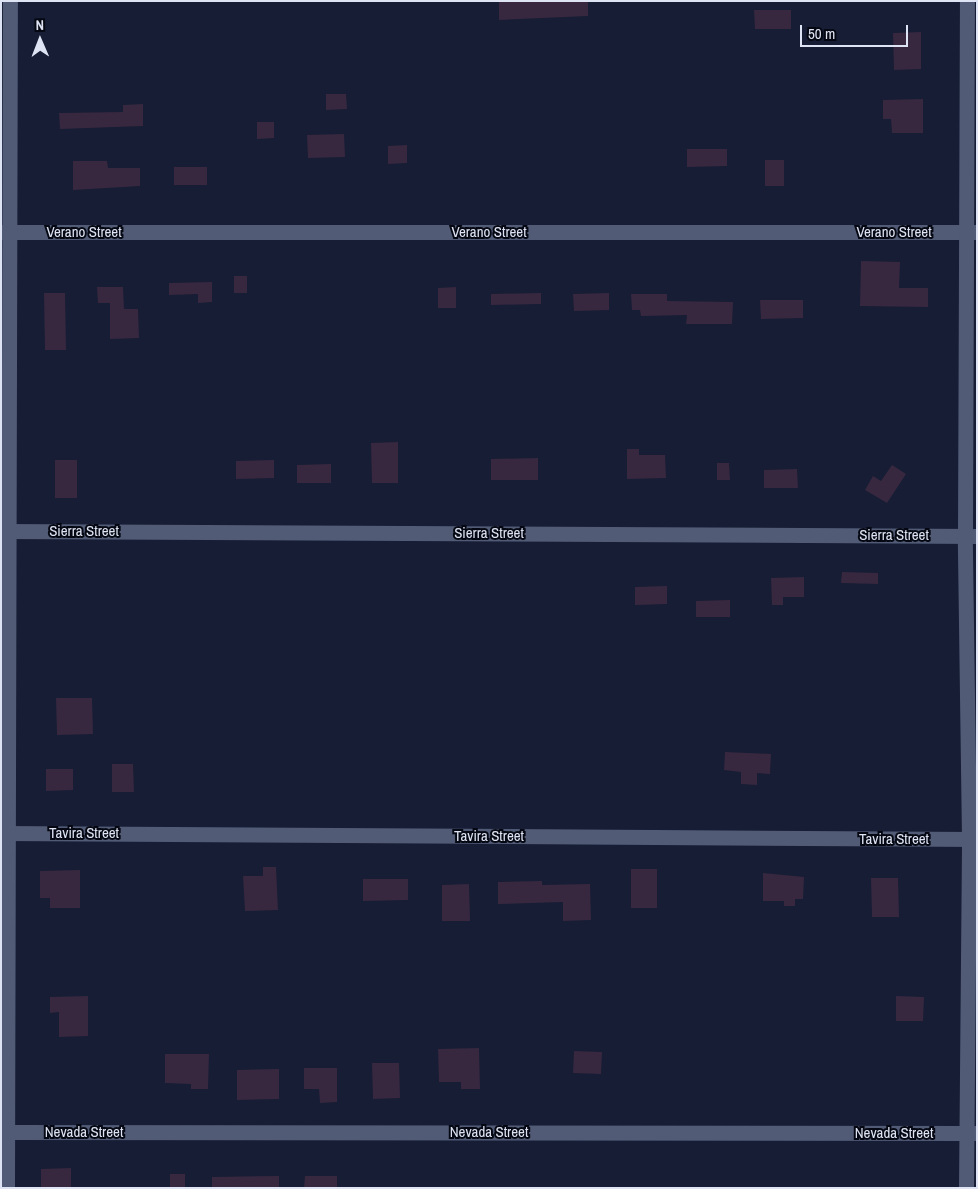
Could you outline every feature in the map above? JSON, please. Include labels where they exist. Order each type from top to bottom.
[{"type":"street","points":[[7,1188],[4,1132],[3,833],[5,232],[10,1]]},
{"type":"street","points":[[966,1188],[972,1133],[973,839],[971,536],[972,232],[968,1]]},
{"type":"street","name":"Verano Street","points":[[5,232],[972,232]]},
{"type":"street","name":"Sierra Street","points":[[4,531],[971,536]]},
{"type":"street","name":"Tavira Street","points":[[3,833],[973,839]]},
{"type":"street","name":"Nevada Street","points":[[4,1132],[972,1133]]},
{"type":"building","points":[[499,1],[588,1],[588,16],[499,20]]},
{"type":"building","points":[[754,10],[791,10],[791,29],[755,29]]},
{"type":"building","points":[[921,32],[921,69],[894,70],[893,33]]},
{"type":"building","points":[[326,94],[346,94],[347,109],[326,110]]},
{"type":"building","points":[[923,99],[923,133],[892,133],[891,119],[883,119],[883,100]]},
{"type":"building","points":[[143,104],[143,126],[60,129],[59,113],[123,112],[123,105]]},
{"type":"building","points":[[257,122],[274,122],[274,138],[257,139]]},
{"type":"building","points":[[344,134],[345,157],[308,158],[307,135]]},
{"type":"building","points":[[407,145],[407,163],[388,164],[388,146]]},
{"type":"building","points":[[687,149],[727,149],[727,166],[687,167]]},
{"type":"building","points":[[765,160],[784,160],[784,186],[765,186]]},
{"type":"building","points":[[73,161],[107,161],[108,168],[140,168],[140,186],[73,190]]},
{"type":"building","points":[[174,167],[207,167],[207,185],[174,185]]},
{"type":"building","points":[[861,261],[900,262],[899,288],[928,288],[928,307],[860,306]]},
{"type":"building","points":[[234,276],[247,276],[247,293],[234,293]]},
{"type":"building","points":[[212,282],[212,302],[198,303],[198,294],[169,295],[169,283]]},
{"type":"building","points":[[97,287],[123,287],[124,309],[138,309],[139,338],[110,339],[110,303],[98,303]]},
{"type":"building","points":[[456,287],[456,308],[438,308],[438,288]]},
{"type":"building","points":[[44,293],[65,293],[66,350],[45,350]]},
{"type":"building","points":[[541,293],[541,304],[491,305],[491,294]]},
{"type":"building","points":[[609,293],[609,310],[574,311],[573,294]]},
{"type":"building","points":[[631,294],[667,294],[667,301],[733,302],[732,324],[686,324],[687,315],[641,316],[640,310],[632,310]]},
{"type":"building","points":[[760,300],[803,300],[803,318],[761,319]]},
{"type":"building","points":[[398,442],[398,483],[372,483],[371,443]]},
{"type":"building","points":[[627,449],[639,449],[639,455],[665,455],[666,478],[627,479]]},
{"type":"building","points":[[538,458],[538,480],[491,480],[491,459]]},
{"type":"building","points":[[55,460],[77,460],[77,498],[55,498]]},
{"type":"building","points":[[274,460],[274,478],[236,479],[236,461]]},
{"type":"building","points":[[717,463],[729,463],[730,480],[717,480]]},
{"type":"building","points":[[331,464],[331,483],[297,483],[297,465]]},
{"type":"building","points":[[892,465],[906,474],[887,503],[865,490],[873,476],[881,481]]},
{"type":"building","points":[[797,469],[798,488],[764,488],[764,470]]},
{"type":"building","points":[[842,572],[878,573],[878,584],[841,583]]},
{"type":"building","points":[[804,577],[804,597],[783,597],[783,605],[772,605],[771,578]]},
{"type":"building","points":[[667,586],[667,604],[635,605],[635,587]]},
{"type":"building","points":[[730,600],[730,617],[696,617],[696,601]]},
{"type":"building","points":[[56,698],[92,698],[93,734],[57,735]]},
{"type":"building","points":[[725,752],[771,754],[770,774],[757,773],[757,785],[741,784],[741,772],[724,770]]},
{"type":"building","points":[[112,764],[133,764],[134,792],[112,792]]},
{"type":"building","points":[[46,769],[73,769],[73,790],[46,791]]},
{"type":"building","points":[[263,867],[276,867],[278,910],[245,911],[243,876],[263,876]]},
{"type":"building","points":[[631,869],[657,869],[657,908],[631,908]]},
{"type":"building","points":[[80,870],[80,908],[50,908],[50,898],[40,898],[40,871]]},
{"type":"building","points":[[763,873],[804,877],[803,899],[795,899],[795,906],[784,906],[784,901],[763,901]]},
{"type":"building","points":[[871,878],[898,878],[899,917],[872,917]]},
{"type":"building","points":[[363,879],[408,879],[408,900],[363,901]]},
{"type":"building","points":[[542,881],[542,885],[590,884],[591,920],[563,921],[563,902],[498,904],[498,882]]},
{"type":"building","points":[[469,884],[470,921],[442,921],[442,885]]},
{"type":"building","points":[[88,996],[88,1036],[59,1037],[59,1012],[50,1013],[50,997]]},
{"type":"building","points":[[896,996],[924,997],[923,1021],[896,1021]]},
{"type":"building","points":[[479,1048],[480,1089],[461,1089],[461,1082],[439,1082],[438,1049]]},
{"type":"building","points":[[574,1051],[602,1052],[601,1074],[573,1073]]},
{"type":"building","points":[[165,1054],[209,1054],[208,1089],[191,1089],[191,1084],[165,1083]]},
{"type":"building","points":[[372,1063],[399,1063],[400,1098],[373,1099]]},
{"type":"building","points":[[304,1068],[337,1068],[337,1102],[320,1103],[319,1089],[304,1089]]},
{"type":"building","points":[[279,1069],[279,1099],[237,1100],[237,1070]]},
{"type":"building","points":[[71,1168],[71,1188],[41,1188],[41,1169]]},
{"type":"building","points":[[170,1174],[185,1174],[185,1188],[170,1188]]},
{"type":"building","points":[[279,1176],[279,1188],[212,1188],[212,1177]]},
{"type":"building","points":[[305,1176],[337,1176],[337,1188],[304,1188]]}]
